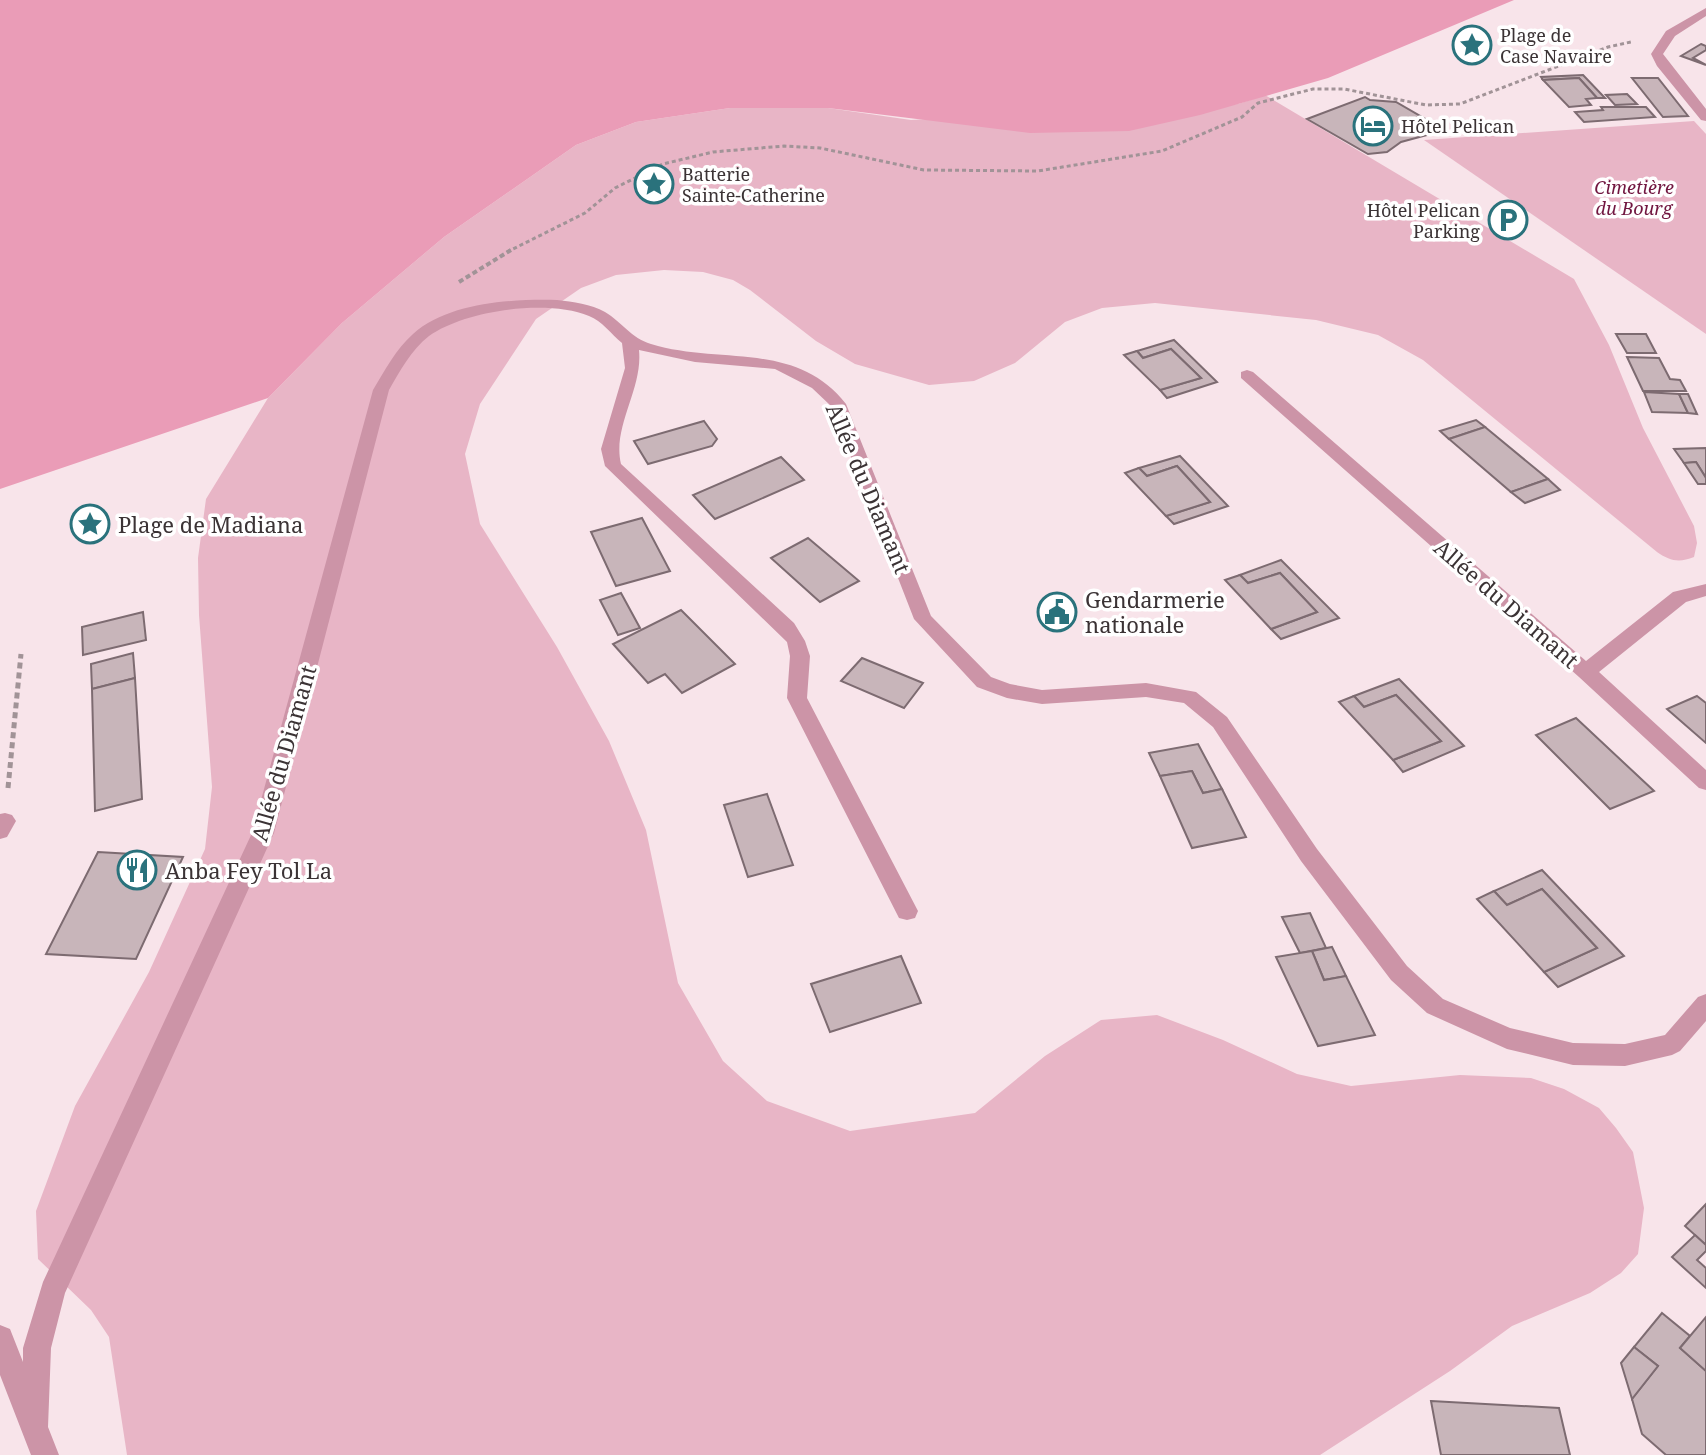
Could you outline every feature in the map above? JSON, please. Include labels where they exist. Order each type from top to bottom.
[{"type":"street","points":[[1706,11],[1662,40],[1657,54],[1706,117]]},
{"type":"street","name":"Allée du Diamant","points":[[39,1442],[37,1348],[52,1291],[263,833],[381,390],[403,352],[427,330],[461,317],[501,307],[549,304],[577,307],[598,314],[630,341],[697,358],[756,359],[785,366],[818,382],[838,404],[923,619],[984,682],[1007,691],[1042,697],[1146,690],[1189,697],[1220,722],[1309,855],[1399,973],[1435,1006],[1507,1038],[1573,1054],[1625,1055],[1672,1044],[1706,1004]]},
{"type":"street","points":[[630,341],[633,368],[609,449],[613,466],[787,628],[796,641],[800,656],[797,698],[907,911]]},
{"type":"street","name":"Allée du Diamant","points":[[1247,375],[1586,672],[1706,782]]},
{"type":"street","name":"Allée du Diamant","points":[[1586,672],[1680,597],[1706,590]]},
{"type":"street","points":[[0,1339],[39,1442]]},
{"type":"path","points":[[427,330],[435,311],[458,283],[492,259],[585,213],[615,188],[663,164],[713,152],[784,146],[820,148],[924,170],[1038,171],[1162,151],[1242,117],[1258,103],[1313,89],[1344,89],[1426,105],[1460,104],[1608,47],[1639,40]]},
{"type":"path","points":[[3,826],[21,654]]},
{"type":"green space","points":[[1265,95],[1574,279],[1609,345],[1643,428],[1694,526],[1697,543],[1694,557],[1675,560],[1657,552],[1423,360],[1378,335],[1316,320],[1155,303],[1102,308],[1065,322],[1015,363],[974,381],[929,385],[855,364],[816,341],[733,280],[703,272],[664,270],[616,275],[581,288],[536,319],[480,404],[465,454],[480,524],[557,647],[609,741],[646,830],[678,983],[723,1061],[767,1101],[850,1131],[975,1113],[1045,1056],[1101,1020],[1157,1015],[1223,1040],[1297,1074],[1351,1086],[1460,1075],[1531,1078],[1564,1089],[1599,1108],[1633,1152],[1644,1208],[1638,1254],[1621,1273],[1590,1293],[1512,1326],[1450,1371],[1320,1455],[127,1455],[109,1337],[91,1310],[38,1259],[36,1211],[75,1106],[149,972],[205,849],[212,787],[199,615],[198,558],[206,499],[268,398],[342,323],[444,237],[576,145],[636,122],[730,108],[828,108],[911,120],[1238,104]]},
{"type":"green space","name":"Cimetière du Bourg","points":[[1694,121],[1706,134],[1706,334],[1424,140]]},
{"type":"shaded area","points":[[0,0],[1514,0],[1328,78],[1200,115],[1129,131],[1030,133],[828,108],[730,108],[636,122],[576,145],[444,237],[342,323],[268,398],[0,489]]},
{"type":"building","points":[[1701,44],[1706,46],[1706,50],[1693,58],[1706,65],[1681,56]]},
{"type":"building","points":[[1583,75],[1605,98],[1597,98],[1579,78],[1543,80],[1541,77]]},
{"type":"building","points":[[1579,78],[1597,98],[1586,99],[1591,105],[1569,107],[1543,80]]},
{"type":"building","points":[[1632,78],[1658,78],[1688,116],[1663,117]]},
{"type":"building","points":[[1627,94],[1637,104],[1615,105],[1606,95]]},
{"type":"building","name":"Hôtel Pelican","points":[[1365,97],[1396,102],[1427,120],[1428,124],[1422,129],[1431,134],[1401,142],[1387,152],[1368,154],[1307,119]]},
{"type":"building","points":[[1601,107],[1646,107],[1655,117],[1584,122],[1575,112],[1603,110]]},
{"type":"building","points":[[1616,334],[1646,334],[1656,353],[1627,353]]},
{"type":"building","points":[[1174,340],[1217,382],[1167,398],[1160,390],[1201,378],[1171,349],[1143,358],[1137,351]]},
{"type":"building","points":[[1171,349],[1201,378],[1160,390],[1124,355],[1137,351],[1143,358]]},
{"type":"building","points":[[1627,357],[1659,358],[1670,379],[1680,380],[1686,391],[1643,391]]},
{"type":"building","points":[[1644,392],[1679,394],[1688,413],[1652,412]]},
{"type":"building","points":[[1679,394],[1688,394],[1697,414],[1688,413]]},
{"type":"building","points":[[1476,420],[1485,427],[1449,439],[1440,431]]},
{"type":"building","points":[[704,421],[717,439],[712,446],[648,464],[634,441]]},
{"type":"building","points":[[1485,427],[1548,479],[1511,492],[1449,439]]},
{"type":"building","points":[[1706,448],[1706,478],[1696,462],[1684,463],[1674,449]]},
{"type":"building","points":[[1180,456],[1228,506],[1174,524],[1166,516],[1210,502],[1177,466],[1147,476],[1139,468]]},
{"type":"building","points":[[781,457],[804,480],[715,519],[693,495]]},
{"type":"building","points":[[1696,462],[1706,478],[1706,484],[1698,484],[1684,463]]},
{"type":"building","points":[[1177,466],[1210,502],[1166,516],[1125,473],[1139,468],[1147,476]]},
{"type":"building","points":[[1548,479],[1560,490],[1525,503],[1511,492]]},
{"type":"building","points":[[642,518],[670,571],[616,586],[591,532]]},
{"type":"building","points":[[808,538],[859,581],[820,602],[771,558]]},
{"type":"building","points":[[1281,560],[1339,618],[1281,639],[1271,629],[1317,612],[1280,573],[1248,583],[1240,575]]},
{"type":"building","points":[[1280,573],[1317,612],[1271,629],[1225,580],[1240,575],[1248,583]]},
{"type":"building","points":[[621,593],[640,628],[618,635],[600,600]]},
{"type":"building","points":[[681,610],[735,664],[682,693],[665,674],[648,683],[613,644]]},
{"type":"building","points":[[143,612],[146,640],[83,655],[82,627]]},
{"type":"building","points":[[133,653],[135,678],[92,689],[91,664]]},
{"type":"building","points":[[862,658],[923,683],[904,708],[841,681]]},
{"type":"building","points":[[135,678],[142,799],[95,811],[92,689]]},
{"type":"building","points":[[1399,679],[1464,746],[1403,772],[1393,760],[1441,741],[1396,695],[1364,707],[1354,696]]},
{"type":"building","points":[[1396,695],[1441,741],[1393,760],[1339,702],[1354,696],[1364,707]]},
{"type":"building","points":[[1697,696],[1706,703],[1706,743],[1667,709]]},
{"type":"building","points":[[1576,718],[1654,791],[1610,809],[1536,735]]},
{"type":"building","points":[[1198,744],[1222,789],[1203,793],[1192,771],[1160,776],[1149,753]]},
{"type":"building","points":[[1192,771],[1203,793],[1222,789],[1246,837],[1192,848],[1160,776]]},
{"type":"building","points":[[767,794],[793,865],[748,877],[724,805]]},
{"type":"building","points":[[98,852],[183,857],[136,959],[46,954]]},
{"type":"building","points":[[1542,870],[1624,956],[1558,987],[1544,972],[1597,948],[1542,889],[1507,905],[1494,891]]},
{"type":"building","points":[[1542,889],[1597,948],[1544,972],[1477,899],[1494,891],[1507,905]]},
{"type":"building","points":[[1310,913],[1326,948],[1300,953],[1282,917]]},
{"type":"building","points":[[1332,947],[1346,976],[1324,980],[1312,951]]},
{"type":"building","points":[[1312,951],[1324,980],[1346,976],[1375,1035],[1318,1046],[1276,957]]},
{"type":"building","points":[[901,956],[921,1003],[830,1032],[811,984]]},
{"type":"building","points":[[1706,1204],[1706,1245],[1685,1226]]},
{"type":"building","points":[[1695,1235],[1706,1245],[1706,1251],[1697,1260],[1706,1268],[1706,1288],[1672,1257]]},
{"type":"building","points":[[1662,1313],[1690,1336],[1680,1348],[1706,1371],[1706,1455],[1666,1455],[1642,1434],[1632,1399],[1658,1366],[1634,1347]]},
{"type":"building","points":[[1706,1317],[1706,1371],[1680,1348]]},
{"type":"building","points":[[1634,1347],[1658,1366],[1632,1399],[1621,1363]]},
{"type":"building","points":[[1431,1401],[1559,1408],[1570,1455],[1441,1455]]},
{"type":"place","name":"Plage de Case Navaire","points":[[1472,45]]},
{"type":"place","name":"Hôtel Pelican","points":[[1373,126]]},
{"type":"place","name":"Batterie Sainte-Catherine","points":[[654,184]]},
{"type":"place","name":"Hôtel Pelican Parking","points":[[1508,220]]},
{"type":"place","name":"Plage de Madiana","points":[[90,524]]},
{"type":"place","name":"Gendarmerie nationale","points":[[1057,612]]},
{"type":"place","name":"Anba Fey Tol La","points":[[137,870]]}]
